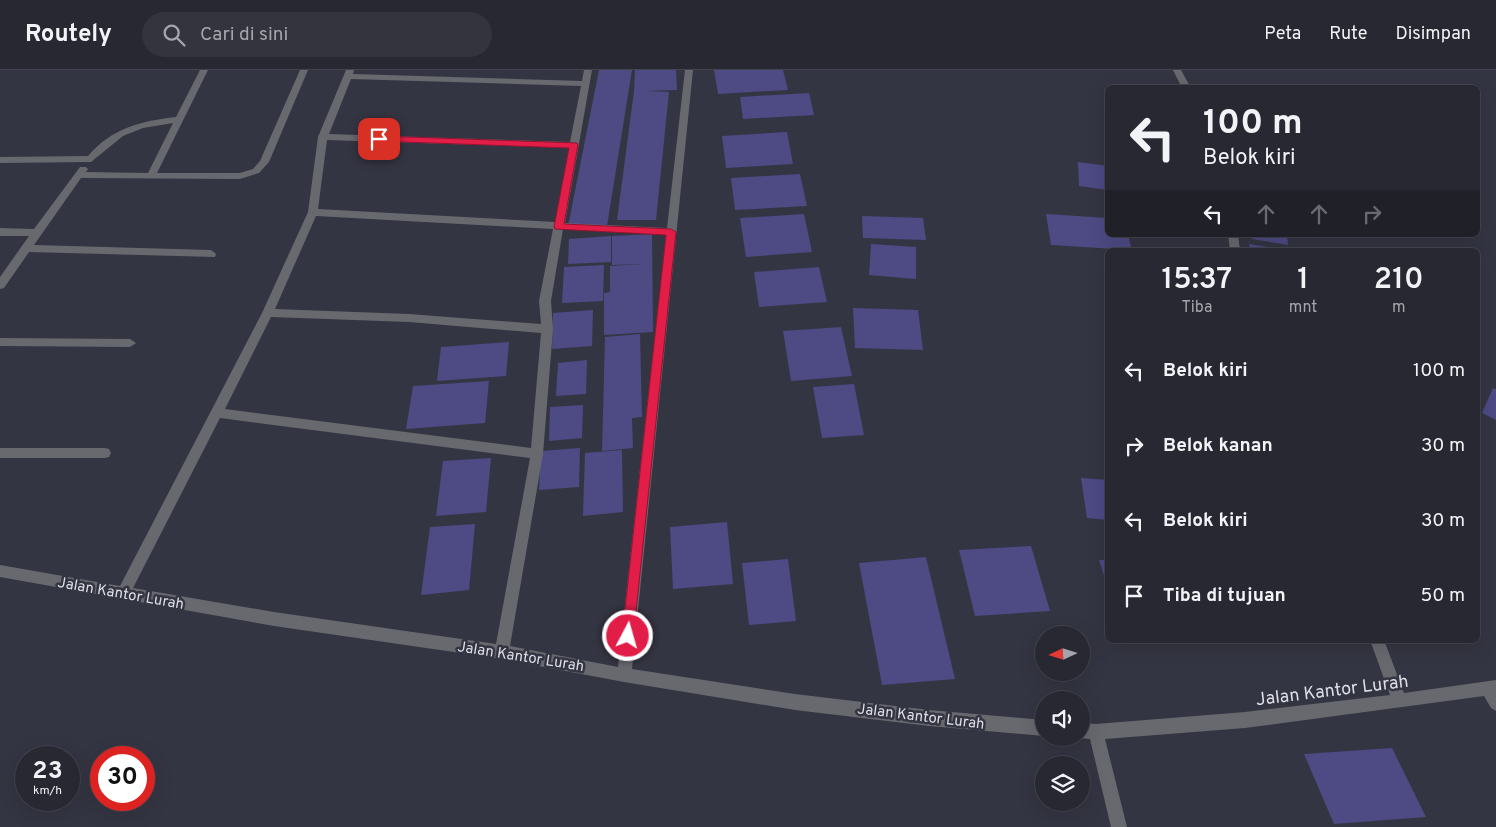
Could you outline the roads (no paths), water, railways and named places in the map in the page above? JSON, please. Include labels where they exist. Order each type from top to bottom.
[{"type":"street","points":[[151,176],[204,70]]},
{"type":"street","points":[[78,175],[240,176],[256,171],[264,162],[304,70]]},
{"type":"street","points":[[502,652],[537,454],[547,329],[545,302],[588,70]]},
{"type":"street","points":[[624,674],[689,70]]},
{"type":"street","points":[[1177,70],[1185,85]]},
{"type":"street","points":[[123,594],[268,313],[313,212],[323,137],[349,73],[586,84]]},
{"type":"street","points":[[0,285],[78,175],[105,143],[122,131],[147,123],[179,119]]},
{"type":"street","points":[[323,137],[574,145]]},
{"type":"street","points":[[0,160],[91,159]]},
{"type":"street","points":[[313,212],[671,232]]},
{"type":"street","points":[[0,232],[36,232]]},
{"type":"street","points":[[26,248],[211,254]]},
{"type":"street","points":[[268,313],[409,318],[547,329]]},
{"type":"street","points":[[0,342],[130,343]]},
{"type":"street","points":[[216,413],[537,454]]},
{"type":"street","points":[[0,453],[105,453]]},
{"type":"street","name":"Jalan Kantor Lurah","points":[[0,571],[274,619],[502,652],[795,702],[938,719],[1035,727]]},
{"type":"street","points":[[1378,643],[1400,701]]},
{"type":"street","points":[[1491,687],[1496,703]]},
{"type":"street","name":"Jalan Kantor Lurah","points":[[1090,731],[1244,720],[1400,701],[1491,687]]},
{"type":"street","points":[[1090,737],[1118,827]]}]
